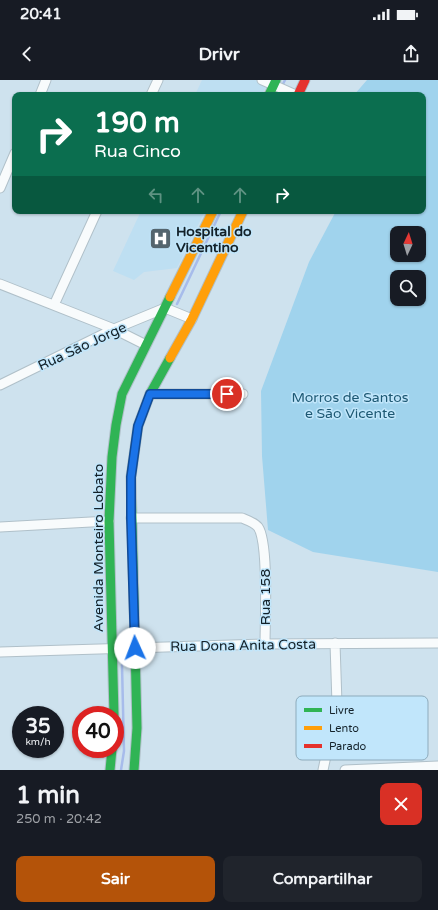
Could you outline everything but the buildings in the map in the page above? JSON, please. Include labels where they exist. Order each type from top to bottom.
[{"type":"street","points":[[41,92],[46,80]]},
{"type":"street","points":[[152,92],[158,80]]},
{"type":"street","points":[[262,80],[276,84],[291,92]]},
{"type":"street","points":[[298,92],[305,80]]},
{"type":"street","points":[[0,188],[12,160]]},
{"type":"street","points":[[54,306],[96,214]]},
{"type":"street","name":"Avenida Monteiro Lobato","points":[[114,706],[114,649],[109,521],[112,450],[116,422],[122,394],[146,345],[166,309],[212,214]]},
{"type":"street","points":[[134,770],[137,728],[133,648],[131,477],[138,426],[150,394],[190,318],[242,214]]},
{"type":"street","points":[[0,284],[114,330],[146,345]]},
{"type":"street","points":[[166,309],[190,318]]},
{"type":"street","name":"Rua São Jorge","points":[[0,386],[114,330],[166,309]]},
{"type":"street","points":[[150,394],[243,394]]},
{"type":"street","name":"Rua 158","points":[[131,518],[242,518],[250,521],[258,527],[264,549],[265,644]]},
{"type":"street","points":[[0,527],[109,521]]},
{"type":"street","points":[[335,642],[337,696]]},
{"type":"street","name":"Rua Dona Anita Costa","points":[[0,652],[335,642],[438,643]]},
{"type":"street","points":[[110,770],[111,758]]},
{"type":"street","points":[[323,770],[325,760]]},
{"type":"street","points":[[345,770],[438,766]]},
{"type":"shaded area","points":[[202,80],[255,80],[267,85],[264,92],[196,92]]},
{"type":"shaded area","name":"Hospital do Vicentino","points":[[140,214],[204,214],[177,268],[144,272],[134,280],[113,271]]},
{"type":"green space","name":"Morros de Santos e São Vicente","points":[[367,80],[438,80],[438,572],[313,552],[268,530],[262,456],[261,391],[309,262],[334,214],[426,214],[426,92],[357,92]]},
{"type":"waterway","points":[[282,86],[285,80]]},
{"type":"waterway","points":[[177,304],[220,214]]},
{"type":"waterway","points":[[121,770],[124,751],[122,665]]},
{"type":"traffic: fast","points":[[270,92],[276,80]]},
{"type":"traffic: fast","points":[[114,706],[109,521],[112,457],[116,425],[122,394],[170,297]]},
{"type":"traffic: fast","points":[[134,770],[137,728],[131,477],[138,426],[150,394],[170,358]]},
{"type":"traffic: fast","points":[[110,770],[111,758]]},
{"type":"traffic: slow","points":[[170,297],[212,214]]},
{"type":"traffic: slow","points":[[170,358],[192,319],[242,214]]},
{"type":"traffic: jam","points":[[299,92],[305,80]]},
{"type":"place","name":"Hospital do Vicentino","points":[[160,239]]},
{"type":"route","points":[[135,648],[131,477],[138,426],[150,394],[227,394]]}]
